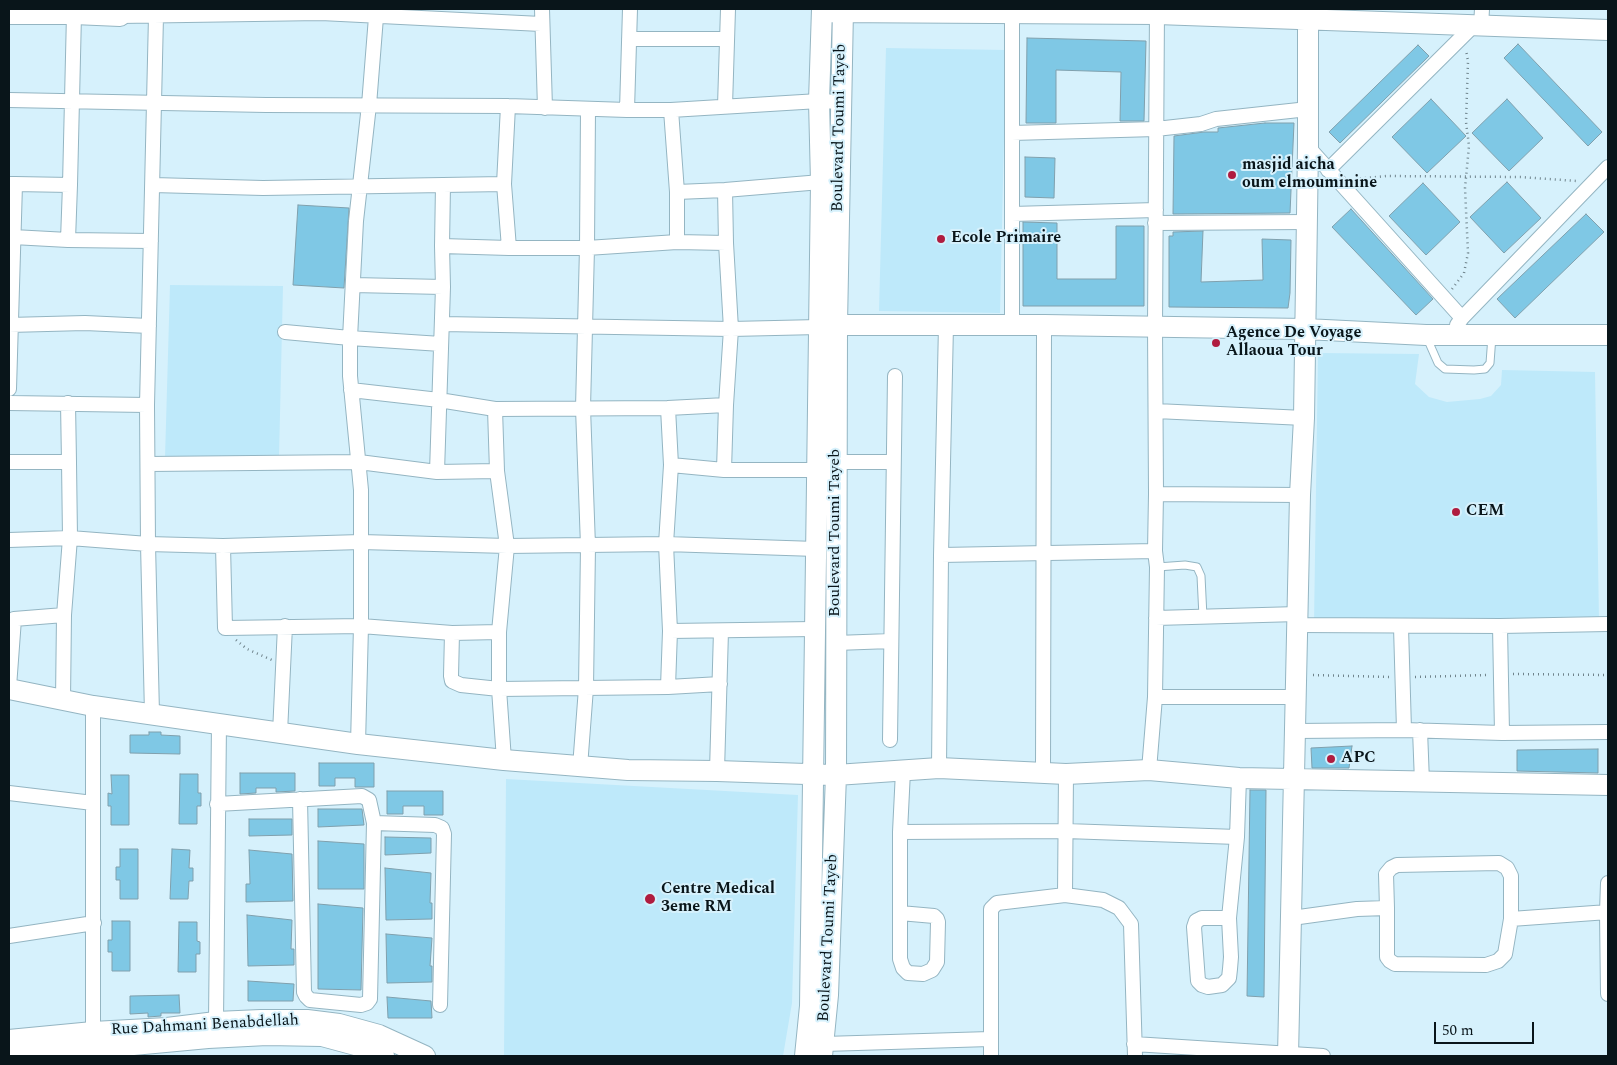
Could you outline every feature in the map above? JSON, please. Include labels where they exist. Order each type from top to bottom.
[{"type":"street","points":[[542,9],[545,108]]},
{"type":"street","points":[[628,110],[630,9]]},
{"type":"street","points":[[725,106],[728,9]]},
{"type":"street","points":[[822,10],[1157,11],[1431,16],[1475,24],[1608,30]]},
{"type":"street","name":"Boulevard Toumi Tayeb","points":[[822,10],[819,101],[821,182],[836,462],[836,775],[828,995],[823,1050]]},
{"type":"street","name":"Boulevard Toumi Tayeb","points":[[805,1056],[810,1006],[817,470],[828,326],[841,102],[843,11]]},
{"type":"street","points":[[1149,770],[1155,696],[1157,568],[1155,551],[1155,216],[1157,11]]},
{"type":"street","points":[[9,14],[119,12],[156,16],[321,13],[542,24]]},
{"type":"street","points":[[1012,12],[1012,325]]},
{"type":"street","points":[[68,240],[74,14]]},
{"type":"street","points":[[1288,1056],[1300,495],[1304,418],[1308,14]]},
{"type":"street","points":[[152,714],[147,405],[156,16]]},
{"type":"street","points":[[358,744],[362,626],[361,490],[351,390],[350,338],[356,220],[376,17]]},
{"type":"street","points":[[1328,170],[1475,24]]},
{"type":"street","points":[[629,39],[727,39]]},
{"type":"street","points":[[9,100],[508,106],[588,110],[671,110],[819,101],[841,102]]},
{"type":"street","points":[[508,106],[504,184],[509,248]]},
{"type":"street","points":[[1012,133],[1156,129],[1201,124],[1216,119],[1308,109]]},
{"type":"street","points":[[580,767],[586,688],[588,546],[583,408],[588,110]]},
{"type":"street","points":[[671,110],[677,192],[677,242]]},
{"type":"street","points":[[1308,147],[1445,298],[1457,326]]},
{"type":"street","points":[[1457,326],[1608,166]]},
{"type":"street","points":[[677,192],[821,182]]},
{"type":"street","points":[[9,389],[13,238],[12,184],[70,186]]},
{"type":"street","points":[[153,185],[264,188],[504,184]]},
{"type":"street","points":[[436,472],[443,287],[443,185]]},
{"type":"street","points":[[724,470],[731,329],[725,190]]},
{"type":"street","points":[[1012,214],[1155,216],[1307,222]]},
{"type":"street","points":[[13,238],[151,241]]},
{"type":"street","points":[[442,246],[587,248],[677,242],[726,243]]},
{"type":"street","points":[[353,285],[443,287]]},
{"type":"street","points":[[10,325],[85,323],[149,326]]},
{"type":"street","points":[[442,324],[731,329],[946,325],[1155,326],[1426,334],[1457,326],[1492,334],[1608,335]]},
{"type":"street","points":[[938,768],[946,325]]},
{"type":"street","points":[[1043,773],[1044,325]]},
{"type":"street","points":[[285,332],[441,344]]},
{"type":"street","points":[[890,740],[894,376]]},
{"type":"street","points":[[351,390],[495,408],[668,408],[726,405]]},
{"type":"street","points":[[9,403],[68,402],[147,405]]},
{"type":"street","points":[[63,700],[64,615],[70,538],[68,402]]},
{"type":"street","points":[[495,408],[498,471],[507,546],[498,632],[499,689],[504,760]]},
{"type":"street","points":[[668,408],[671,465],[666,544],[670,631],[668,687]]},
{"type":"street","points":[[1156,411],[1304,418]]},
{"type":"street","points":[[9,462],[69,462]]},
{"type":"street","points":[[148,464],[359,462],[436,472],[498,471]]},
{"type":"street","points":[[836,462],[894,462]]},
{"type":"street","points":[[671,465],[724,470],[817,470]]},
{"type":"street","points":[[1156,494],[1300,495]]},
{"type":"street","points":[[9,540],[70,538],[148,544],[224,546],[362,542],[507,546],[666,544],[816,549]]},
{"type":"street","points":[[224,546],[225,628],[362,626],[452,633],[498,632]]},
{"type":"street","points":[[941,555],[1155,551]]},
{"type":"street","points":[[64,615],[11,620],[9,688],[93,706],[358,744],[504,760],[628,770],[814,775],[938,768],[1066,774],[1149,770],[1239,778],[1295,780],[1608,785]]},
{"type":"street","points":[[1156,618],[1203,617],[1298,620],[1401,627],[1608,624]]},
{"type":"street","points":[[280,733],[285,626]]},
{"type":"street","points":[[1500,626],[1502,733]]},
{"type":"street","points":[[1401,627],[1404,730]]},
{"type":"street","points":[[670,631],[814,630]]},
{"type":"street","points":[[717,771],[721,631]]},
{"type":"street","points":[[452,633],[451,676],[452,680],[461,685],[499,689],[668,687],[720,684]]},
{"type":"street","points":[[836,643],[891,642]]},
{"type":"street","points":[[1155,696],[1295,698]]},
{"type":"street","points":[[93,706],[93,1041]]},
{"type":"street","points":[[216,1022],[219,723]]},
{"type":"street","points":[[1420,730],[1422,782]]},
{"type":"street","points":[[1296,731],[1608,732]]},
{"type":"street","points":[[900,913],[934,916],[937,919],[937,962],[932,970],[923,974],[908,973],[902,968],[900,959],[900,913],[900,832],[903,771]]},
{"type":"street","points":[[1065,895],[1066,774]]},
{"type":"street","points":[[1229,918],[1202,918],[1196,921],[1194,927],[1198,981],[1202,985],[1222,985],[1229,978],[1231,957],[1229,918],[1237,837],[1239,778]]},
{"type":"street","points":[[9,794],[93,803]]},
{"type":"street","points":[[218,804],[300,799],[362,796],[368,800],[374,823],[370,999],[367,1003],[361,1005],[310,1000],[304,992],[300,799]]},
{"type":"street","points":[[374,823],[436,825],[442,828],[444,834],[440,1005]]},
{"type":"street","points":[[900,832],[1066,831],[1237,837]]},
{"type":"street","points":[[1499,863],[1507,868],[1511,876],[1511,919],[1505,954],[1498,961],[1486,965],[1395,964],[1390,962],[1387,957],[1386,908],[1386,874],[1397,865],[1499,863]]},
{"type":"street","points":[[1608,883],[1608,994]]},
{"type":"street","points":[[991,1056],[991,909],[997,902],[1065,895],[1103,900],[1119,908],[1131,924],[1134,1050],[1323,1056]]},
{"type":"street","points":[[1292,918],[1357,908],[1386,908]]},
{"type":"street","points":[[1511,919],[1608,912]]},
{"type":"street","points":[[9,936],[94,923]]},
{"type":"street","name":"Rue Dahmani Benabdellah","points":[[16,1056],[167,1028],[216,1022],[298,1020],[339,1024],[379,1035],[425,1056]]},
{"type":"street","name":"Rue Dahmani Benabdellah","points":[[9,1040],[93,1041],[267,1035],[322,1036],[359,1046],[384,1056]]},
{"type":"street","points":[[823,1050],[990,1039]]},
{"type":"lane","points":[[1426,334],[1438,363],[1445,369],[1474,370],[1486,369],[1490,363],[1492,334]]},
{"type":"lane","points":[[1157,568],[1185,565],[1196,567],[1201,576],[1203,617]]},
{"type":"path","points":[[1445,298],[1464,273],[1468,253],[1465,188],[1469,146],[1466,122],[1468,61],[1475,24]]},
{"type":"path","points":[[1338,181],[1387,176],[1520,177],[1593,182]]},
{"type":"path","points":[[225,628],[238,643],[247,649],[283,664]]},
{"type":"path","points":[[1296,674],[1402,677],[1501,674],[1608,675]]},
{"type":"shaded area","name":"Ecole Primaire","points":[[886,48],[1006,50],[1000,313],[879,311]]},
{"type":"shaded area","points":[[170,285],[283,286],[279,457],[165,458]]},
{"type":"shaded area","name":"CEM","points":[[1318,353],[1419,354],[1415,384],[1429,397],[1447,402],[1491,396],[1501,385],[1502,370],[1595,372],[1599,621],[1314,624]]},
{"type":"shaded area","name":"Centre Medical 3eme RM","points":[[506,779],[798,795],[792,1003],[783,1056],[504,1056]]},
{"type":"building","points":[[1027,38],[1146,41],[1144,121],[1120,121],[1121,72],[1056,70],[1056,123],[1026,123]]},
{"type":"building","points":[[1518,44],[1602,132],[1588,146],[1504,58]]},
{"type":"building","points":[[1418,45],[1429,56],[1340,143],[1329,132]]},
{"type":"building","points":[[1431,99],[1466,136],[1427,173],[1392,137]]},
{"type":"building","points":[[1507,99],[1543,138],[1509,171],[1472,133]]},
{"type":"building","name":"masjid aicha oum elmouminine","points":[[1265,123],[1294,123],[1290,213],[1173,214],[1174,136],[1218,132],[1218,128]]},
{"type":"building","points":[[1025,157],[1055,158],[1054,198],[1025,197]]},
{"type":"building","points":[[1507,182],[1541,218],[1504,253],[1470,217]]},
{"type":"building","points":[[1423,183],[1460,222],[1426,255],[1389,216]]},
{"type":"building","points":[[298,205],[349,208],[344,288],[293,285]]},
{"type":"building","points":[[1351,209],[1433,299],[1416,315],[1332,227]]},
{"type":"building","points":[[1586,214],[1604,232],[1515,318],[1497,299]]},
{"type":"building","points":[[1023,222],[1057,223],[1057,279],[1116,279],[1116,226],[1144,226],[1144,306],[1023,306]]},
{"type":"building","points":[[1203,231],[1201,282],[1263,280],[1262,239],[1291,240],[1288,308],[1169,307],[1169,236],[1173,236],[1173,232]]},
{"type":"building","points":[[149,732],[161,732],[161,735],[180,736],[180,754],[130,753],[130,735],[149,735]]},
{"type":"building","name":"APC","points":[[1352,746],[1349,768],[1312,768],[1311,748]]},
{"type":"building","points":[[1598,749],[1598,773],[1517,771],[1517,750]]},
{"type":"building","points":[[319,763],[374,763],[374,787],[355,787],[355,778],[335,778],[335,786],[319,786]]},
{"type":"building","points":[[240,773],[295,773],[295,791],[276,792],[276,788],[256,788],[256,793],[240,794]]},
{"type":"building","points":[[180,774],[198,774],[198,793],[201,793],[201,806],[197,806],[197,824],[179,824]]},
{"type":"building","points":[[111,775],[129,775],[129,825],[111,825],[111,806],[108,806],[108,793],[112,794]]},
{"type":"building","points":[[1250,790],[1266,790],[1264,997],[1247,996]]},
{"type":"building","points":[[387,791],[443,791],[443,815],[424,815],[424,806],[403,806],[403,814],[387,814]]},
{"type":"building","points":[[318,809],[362,809],[364,825],[318,827]]},
{"type":"building","points":[[249,819],[292,819],[292,835],[249,836]]},
{"type":"building","points":[[385,837],[431,838],[431,853],[385,855]]},
{"type":"building","points":[[318,841],[364,844],[364,889],[318,889]]},
{"type":"building","points":[[120,849],[138,849],[138,899],[120,899],[120,880],[116,880],[116,867],[120,867]]},
{"type":"building","points":[[172,849],[190,850],[189,868],[193,868],[193,881],[189,881],[188,899],[170,899]]},
{"type":"building","points":[[249,850],[292,854],[293,901],[246,902],[246,884],[250,884]]},
{"type":"building","points":[[385,868],[431,873],[430,903],[432,903],[432,919],[386,920]]},
{"type":"building","points":[[318,904],[363,908],[361,990],[318,989]]},
{"type":"building","points":[[247,915],[292,920],[291,949],[294,949],[294,965],[248,966]]},
{"type":"building","points":[[112,921],[130,921],[130,971],[112,971],[112,952],[108,952],[108,940],[112,940]]},
{"type":"building","points":[[179,922],[197,922],[197,941],[200,942],[200,954],[196,954],[196,972],[178,972]]},
{"type":"building","points":[[386,934],[432,938],[430,966],[432,966],[432,982],[387,983]]},
{"type":"building","points":[[248,981],[294,984],[293,1001],[248,1001]]},
{"type":"building","points":[[179,995],[180,1013],[161,1013],[161,1016],[148,1017],[148,1013],[130,1014],[130,996]]},
{"type":"building","points":[[387,997],[431,1001],[432,1018],[388,1018]]},
{"type":"place","name":"masjid aicha oum elmouminine","points":[[1232,175]]},
{"type":"place","name":"Ecole Primaire","points":[[941,239]]},
{"type":"place","name":"Agence De Voyage Allaoua Tour","points":[[1216,343]]},
{"type":"place","name":"CEM","points":[[1456,512]]},
{"type":"place","name":"APC","points":[[1331,759]]},
{"type":"place","name":"Centre Medical 3eme RM","points":[[650,899]]}]
